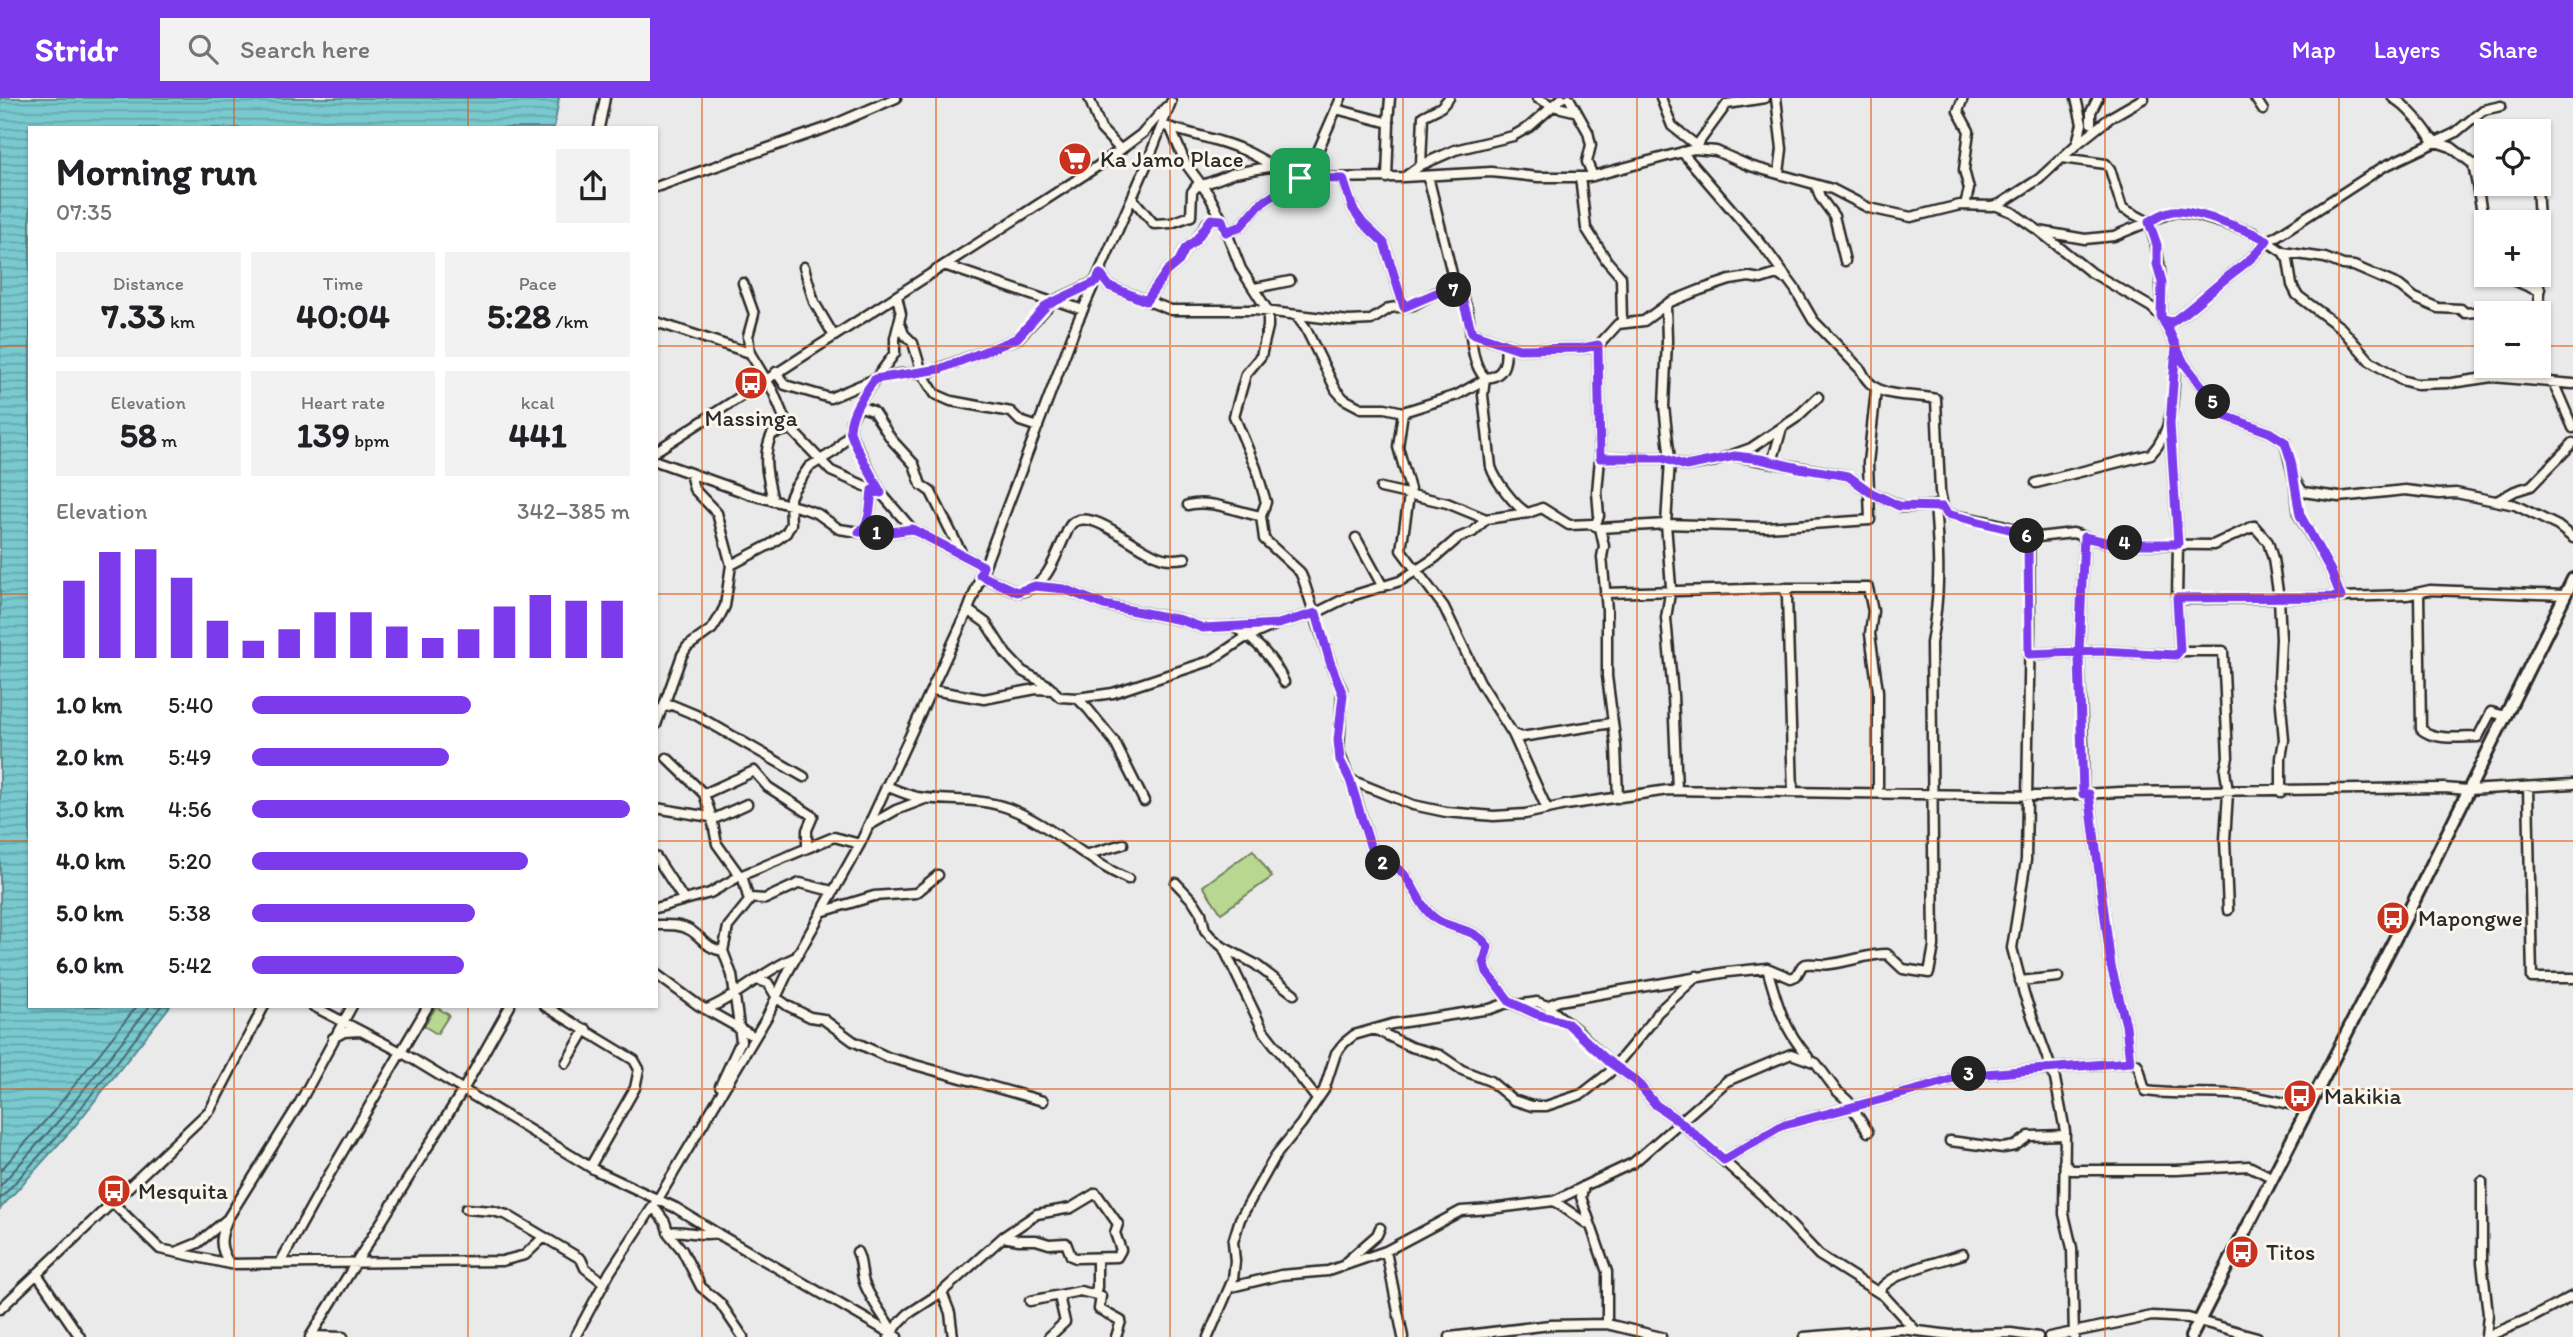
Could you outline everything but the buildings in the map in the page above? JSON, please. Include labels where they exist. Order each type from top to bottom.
[{"type":"highway","points":[[2191,1337],[2404,921],[2570,586]]},
{"type":"street","points":[[599,126],[605,98]]},
{"type":"street","points":[[658,186],[826,128],[895,98]]},
{"type":"street","points":[[1090,98],[1101,129],[1120,149]]},
{"type":"street","points":[[1226,232],[1241,226],[1259,205],[1303,178],[1342,98]]},
{"type":"street","points":[[1387,178],[1390,98]]},
{"type":"street","points":[[1421,165],[1422,118],[1441,107],[1449,98]]},
{"type":"street","points":[[1536,98],[1574,111]]},
{"type":"street","points":[[1403,177],[1421,165],[1455,150],[1513,136],[1530,127],[1562,98]]},
{"type":"street","points":[[1570,98],[1574,111],[1588,132],[1591,145],[1587,162],[1593,176]]},
{"type":"street","points":[[1661,98],[1672,126],[1695,147]]},
{"type":"street","points":[[1695,147],[1727,104],[1765,98]]},
{"type":"street","points":[[1776,98],[1782,149],[1779,173]]},
{"type":"street","points":[[1963,98],[1958,111],[1969,131],[1964,170],[1969,188],[1965,205]]},
{"type":"street","points":[[2076,98],[2081,118],[2077,144]]},
{"type":"street","points":[[2091,123],[2091,112],[2098,98]]},
{"type":"street","points":[[1997,206],[2039,179],[2107,120],[2144,98]]},
{"type":"street","points":[[2255,98],[2263,110]]},
{"type":"street","points":[[2393,98],[2400,102],[2433,142],[2451,147],[2473,164],[2482,210]]},
{"type":"street","points":[[658,450],[1120,149],[1143,133],[1172,100]]},
{"type":"street","points":[[569,1337],[577,1334],[604,1283],[755,1037],[796,957],[860,844],[968,610],[1077,323],[1079,308],[1100,274],[1166,127],[1172,100]]},
{"type":"street","points":[[1166,127],[1224,143],[1303,178],[1387,178],[1491,172],[1538,177],[1580,177],[1593,176],[1695,147],[1709,149],[1741,163],[1816,185],[1845,195],[1870,208],[1900,216],[1918,216],[1965,205],[1997,206],[2012,212],[2089,271],[2172,322],[2250,261],[2268,241],[2383,167],[2452,135],[2483,110],[2501,106]]},
{"type":"street","points":[[1336,109],[1388,122]]},
{"type":"street","points":[[2081,118],[2091,123],[2107,120]]},
{"type":"street","points":[[1166,127],[1199,185],[1209,195],[1241,269],[1268,311],[1268,327],[1261,356],[1246,374],[1234,416],[1256,468],[1266,502],[1261,516],[1264,539],[1300,572],[1342,690],[1339,752],[1373,855],[1381,863],[1394,866],[1402,872],[1430,914],[1441,922],[1477,934],[1483,939],[1488,947],[1484,961],[1487,972],[1513,1003],[1536,1014],[1561,1020]]},
{"type":"street","points":[[1547,1006],[1559,1000],[1615,993],[1645,984],[1767,968],[1791,978],[1796,976],[1800,967],[1807,964],[1833,964],[1869,954],[1887,954],[1903,969],[1928,973],[1934,947],[1931,643],[1939,600],[1940,573],[1936,399],[1876,390],[1813,320],[1757,238],[1682,152]]},
{"type":"street","points":[[2062,158],[2106,164],[2122,208],[2149,222],[2157,245],[2157,264],[2162,282],[2162,318],[2184,363],[2225,416],[2269,432],[2285,442],[2300,515],[2331,571],[2341,597]]},
{"type":"street","points":[[1132,198],[1154,224],[1171,223],[1191,216],[1192,192],[1199,185],[1234,173],[1276,166]]},
{"type":"street","points":[[1428,176],[1456,290],[1461,294],[1472,333],[1474,362],[1485,379],[1483,396],[1487,416],[1488,453],[1493,475],[1517,508],[1528,513]]},
{"type":"street","points":[[1580,177],[1586,228],[1621,277],[1622,322]]},
{"type":"street","points":[[1343,179],[1353,209],[1384,243],[1404,307]]},
{"type":"street","points":[[1816,185],[1820,197],[1833,214],[1845,261]]},
{"type":"street","points":[[2012,212],[2013,196]]},
{"type":"street","points":[[2039,232],[2091,240],[2114,236],[2167,213],[2183,211],[2247,230],[2283,252],[2288,260],[2292,285],[2297,295],[2340,328],[2370,361],[2401,380],[2416,384],[2451,383],[2492,377],[2573,384]]},
{"type":"street","points":[[1146,301],[1155,285],[1179,261],[1185,249],[1196,240],[1208,223],[1216,218],[1222,220]]},
{"type":"street","points":[[2283,252],[2325,258],[2354,266],[2400,286],[2415,298],[2438,308],[2474,312]]},
{"type":"street","points":[[944,265],[1079,308]]},
{"type":"street","points":[[804,267],[814,302],[834,336]]},
{"type":"street","points":[[1100,274],[1109,286],[1177,311],[1255,310],[1366,321],[1390,308],[1404,307],[1439,292],[1456,290]]},
{"type":"street","points":[[1472,333],[1519,349],[1583,348],[1598,345],[1622,322],[1644,321],[1666,305],[1730,280],[1749,277],[1761,279],[1777,274],[1788,281]]},
{"type":"street","points":[[1255,288],[1290,281]]},
{"type":"street","points":[[776,372],[785,385],[830,398],[875,379],[922,373],[951,365],[1017,338],[1054,301],[1096,282]]},
{"type":"street","points":[[743,283],[754,314],[748,336],[750,353],[773,391],[782,418],[831,471],[881,493]]},
{"type":"street","points":[[2529,287],[2540,289],[2540,301]]},
{"type":"street","points":[[897,296],[901,309],[895,353],[858,406],[851,421],[850,433],[881,493],[912,529],[961,552],[981,570],[1017,592],[1044,580],[1072,524],[1082,520],[1109,526],[1135,545],[1162,558],[1185,558]]},
{"type":"street","points":[[1255,310],[1262,301]]},
{"type":"street","points":[[1666,305],[1664,406],[1670,460],[1666,524],[1670,592],[1666,618],[1677,790]]},
{"type":"street","points":[[1296,315],[1305,327],[1332,383],[1344,399],[1365,408],[1403,412],[1457,395],[1492,377],[1504,367],[1507,361],[1505,345]]},
{"type":"street","points":[[1305,327],[1308,317]]},
{"type":"street","points":[[658,323],[750,353]]},
{"type":"street","points":[[900,324],[904,334],[913,342],[922,373],[935,394],[945,399],[1012,412],[1020,421],[1038,427]]},
{"type":"street","points":[[1598,345],[1598,527],[1604,546],[1602,556],[1607,676],[1616,746],[1618,798]]},
{"type":"street","points":[[2029,654],[2156,653],[2168,656],[2176,655],[2180,650],[2178,544],[2170,424],[2176,346]]},
{"type":"street","points":[[2554,384],[2573,428]]},
{"type":"street","points":[[1381,488],[1409,492],[1447,503],[1486,519],[1528,513],[1542,508],[1569,525],[1598,527],[1666,524],[1766,527],[1870,520],[1868,463],[1876,390]]},
{"type":"street","points":[[1600,458],[1670,460],[1686,466],[1735,456],[1782,428],[1818,397]]},
{"type":"street","points":[[858,406],[873,411],[892,440],[914,464],[921,485],[931,492],[961,552]]},
{"type":"street","points":[[1403,412],[1398,447],[1410,484],[1401,550],[1444,607],[1480,682],[1513,734],[1547,809]]},
{"type":"street","points":[[2036,483],[2151,454],[2159,446],[2170,424]]},
{"type":"street","points":[[1772,462],[1782,428]]},
{"type":"street","points":[[773,501],[766,477],[766,449],[772,434],[791,429]]},
{"type":"street","points":[[731,565],[786,533],[790,524],[791,493],[809,467],[835,451],[850,433]]},
{"type":"street","points":[[2497,502],[2515,491],[2531,486],[2573,443]]},
{"type":"street","points":[[1735,456],[1848,476],[1870,492],[1902,507],[1940,504]]},
{"type":"street","points":[[658,462],[818,514],[839,528],[884,533],[912,529]]},
{"type":"street","points":[[690,473],[694,489],[717,513],[731,565],[725,606],[712,629],[682,655],[660,708],[676,706],[696,715],[804,777]]},
{"type":"street","points":[[2294,479],[2303,492],[2339,497],[2405,490],[2456,493],[2515,505],[2558,526],[2573,538]]},
{"type":"street","points":[[859,532],[868,519],[872,490]]},
{"type":"street","points":[[1188,505],[1203,502],[1261,516]]},
{"type":"street","points":[[1940,504],[1947,514],[2025,533],[2028,538],[2026,860],[2012,948],[2020,981],[2051,1069],[2065,1135],[2064,1214],[2072,1248],[2074,1334]]},
{"type":"street","points":[[968,610],[986,623],[1014,665],[1060,697],[1077,698],[1113,693],[1210,661],[1278,624],[1316,613],[1348,597],[1400,581],[1458,538],[1473,531],[1486,519]]},
{"type":"street","points":[[2028,538],[2073,533],[2115,544],[2213,545],[2254,526],[2268,542],[2279,598],[2279,682],[2284,740],[2281,792]]},
{"type":"street","points":[[2084,537],[2079,652],[2086,794],[2111,966],[2126,1025],[2130,1062]]},
{"type":"street","points":[[1356,538],[1383,587]]},
{"type":"street","points":[[1035,586],[1064,589],[1104,605],[1181,620],[1203,628],[1278,624]]},
{"type":"street","points":[[2177,598],[2341,597],[2419,593],[2430,590],[2570,586]]},
{"type":"street","points":[[1784,588],[1787,596],[1793,792]]},
{"type":"street","points":[[1605,593],[1868,588],[1873,611],[1870,634],[1878,691],[1878,793]]},
{"type":"street","points":[[2419,593],[2421,729],[2438,736],[2478,737],[2491,712],[2505,716]]},
{"type":"street","points":[[1233,626],[1250,637],[1264,651],[1284,682]]},
{"type":"street","points":[[2180,650],[2223,651],[2228,757],[2225,770],[2228,792],[2225,840],[2228,911]]},
{"type":"street","points":[[932,690],[984,699],[1036,689],[1053,690]]},
{"type":"street","points":[[1077,698],[1114,741],[1144,801]]},
{"type":"street","points":[[1513,734],[1521,737],[1612,722]]},
{"type":"street","points":[[667,758],[704,794],[717,844],[741,876],[750,898]]},
{"type":"street","points":[[704,794],[754,771],[768,787],[813,816],[807,830],[807,848]]},
{"type":"street","points":[[1350,780],[1413,805],[1446,812],[1494,816],[1677,790],[2027,796],[2444,788],[2468,790],[2573,784]]},
{"type":"street","points":[[886,786],[915,797],[953,798],[1004,807],[1040,823],[1091,861],[1128,879]]},
{"type":"street","points":[[2528,787],[2532,978],[2573,978]]},
{"type":"street","points":[[868,826],[896,810],[929,797]]},
{"type":"street","points":[[658,808],[712,818],[722,817],[747,804]]},
{"type":"street","points":[[658,907],[710,893],[741,876],[834,838],[860,844]]},
{"type":"street","points":[[1085,855],[1123,844]]},
{"type":"street","points":[[658,860],[684,900]]},
{"type":"street","points":[[821,912],[874,896],[916,893],[938,876]]},
{"type":"street","points":[[750,898],[765,899],[800,883],[832,891]]},
{"type":"street","points":[[1176,883],[1194,902],[1201,914],[1205,930],[1223,947],[1255,964],[1294,994]]},
{"type":"street","points":[[719,1094],[722,1080],[741,1041],[736,994],[723,951],[729,927],[750,898]]},
{"type":"street","points":[[658,925],[677,925],[689,929],[713,949],[723,951]]},
{"type":"street","points":[[1223,947],[1263,1030],[1317,1100]]},
{"type":"street","points":[[707,1009],[736,994],[783,962],[796,957]]},
{"type":"street","points":[[1767,968],[1780,1013],[1810,1059],[1852,1108],[1868,1132]]},
{"type":"street","points":[[658,975],[698,1005],[755,1037]]},
{"type":"street","points":[[1374,1029],[1411,1048],[1440,1055],[1462,1070],[1490,1081],[1513,1100],[1546,1107],[1576,1097],[1617,1066],[1657,1013],[1698,976]]},
{"type":"street","points":[[2020,981],[2057,977]]},
{"type":"street","points":[[756,981],[768,983],[777,998],[802,1014],[823,1019],[853,1041],[887,1057],[1043,1101]]},
{"type":"street","points":[[1208,1337],[1231,1287],[1235,1272],[1233,1242],[1240,1219],[1275,1156],[1324,1090],[1336,1053],[1344,1043],[1354,1035],[1391,1024],[1513,1003],[1537,1002],[1547,1006],[1561,1020],[1578,1031],[1599,1053],[1636,1081],[1656,1105],[1679,1121],[1763,1196],[1819,1255],[1878,1292],[1915,1330]]},
{"type":"street","points":[[0,1308],[210,1110],[263,1008]]},
{"type":"street","points":[[317,1008],[401,1052],[590,1167],[655,1202],[695,1218],[892,1335]]},
{"type":"street","points":[[230,1264],[220,1245],[228,1218],[299,1104],[351,1008]]},
{"type":"street","points":[[280,1263],[427,1008]]},
{"type":"street","points":[[343,1337],[311,1336],[463,1090],[509,1008]]},
{"type":"street","points":[[548,1008],[636,1062],[639,1076],[626,1105],[590,1167]]},
{"type":"street","points":[[566,1063],[586,1030]]},
{"type":"street","points":[[333,1038],[344,1032],[361,1031]]},
{"type":"street","points":[[1231,1287],[1281,1275],[1328,1271],[1386,1251],[1461,1211],[1554,1200],[1633,1164],[1727,1081],[1787,1055],[1810,1059]]},
{"type":"street","points":[[1724,1160],[1781,1126],[1976,1072],[1985,1074],[2130,1062],[2137,1064],[2146,1091],[2179,1095],[2228,1093],[2256,1096],[2301,1107]]},
{"type":"street","points":[[1950,1141],[2003,1149],[2015,1146],[2029,1136],[2065,1135]]},
{"type":"street","points":[[2064,1162],[2071,1170],[2096,1171],[2249,1166],[2267,1175]]},
{"type":"street","points":[[2482,1182],[2482,1262],[2488,1314],[2487,1337],[2573,1296]]},
{"type":"street","points":[[1584,1186],[1581,1197],[1607,1272],[1607,1324]]},
{"type":"street","points":[[892,1335],[908,1314],[942,1292],[1003,1237],[1037,1214],[1071,1208],[1096,1193],[1118,1224],[1115,1233],[1121,1250],[1119,1257],[1073,1257],[1066,1243],[1049,1244],[1003,1237]]},
{"type":"street","points":[[1554,1200],[1591,1227]]},
{"type":"street","points":[[655,1202],[668,1232],[682,1250],[701,1287],[720,1303],[743,1337]]},
{"type":"street","points":[[113,1203],[160,1249],[230,1264],[502,1261],[525,1255],[544,1237]]},
{"type":"street","points":[[466,1209],[500,1212],[581,1259],[585,1268],[604,1283]]},
{"type":"street","points":[[176,1252],[198,1243],[228,1218]]},
{"type":"street","points":[[1343,1264],[1371,1241],[1380,1228]]},
{"type":"street","points":[[668,1232],[681,1231],[702,1235],[717,1233]]},
{"type":"street","points":[[289,1248],[294,1257],[302,1263]]},
{"type":"street","points":[[1386,1251],[1403,1337]]},
{"type":"street","points":[[857,1252],[862,1261],[865,1285],[892,1335]]},
{"type":"street","points":[[1878,1292],[1881,1286],[1894,1277],[1963,1254]]},
{"type":"street","points":[[1095,1294],[1097,1259]]},
{"type":"street","points":[[37,1274],[80,1337]]},
{"type":"street","points":[[1030,1301],[1080,1291],[1095,1294],[1101,1297],[1098,1309],[1120,1318],[1116,1337]]},
{"type":"street","points":[[942,1292],[948,1303],[953,1337]]},
{"type":"street","points":[[1049,1337],[1065,1322],[1059,1296]]},
{"type":"street","points":[[2049,1337],[2074,1334],[2144,1317],[2176,1316],[2258,1337]]},
{"type":"street","points":[[1450,1337],[1492,1335],[1550,1325],[1607,1324],[1661,1337]]},
{"type":"street","points":[[1804,1337],[1915,1330],[1941,1335],[2011,1334],[2038,1337]]},
{"type":"green space","points":[[1253,850],[1272,877],[1221,913],[1203,886]]},
{"type":"green space","points":[[435,1008],[449,1015],[437,1034],[424,1026]]},
{"type":"water","points":[[0,98],[559,98],[554,126],[28,126],[28,1008],[168,1008],[74,1127],[0,1209]]},
{"type":"place","name":"Ka Jamo Place","points":[[1075,159]]},
{"type":"place","name":"Massinga","points":[[751,383]]},
{"type":"place","name":"Mapongwe","points":[[2393,918]]},
{"type":"place","name":"Makikia","points":[[2300,1096]]},
{"type":"place","name":"Mesquita","points":[[114,1191]]},
{"type":"place","name":"Titos","points":[[2242,1252]]},
{"type":"route","points":[[1300,178],[1259,205],[1241,226],[1226,232],[1222,220],[1211,219],[1196,240],[1185,249],[1179,261],[1155,285],[1146,301],[1109,286],[1100,274],[1096,282],[1047,305],[1017,338],[940,369],[875,379],[863,396],[850,428],[853,441],[881,493],[872,490],[868,519],[859,532],[884,533],[912,529],[961,552],[983,566],[980,575],[1008,589],[1017,592],[1035,586],[1064,589],[1104,605],[1181,620],[1203,628],[1278,624],[1316,613],[1343,695],[1338,740],[1340,760],[1354,791],[1373,855],[1381,863],[1394,866],[1402,872],[1424,909],[1430,914],[1441,922],[1477,934],[1483,939],[1488,947],[1484,961],[1487,972],[1510,1002],[1536,1014],[1561,1020],[1578,1031],[1608,1061],[1636,1081],[1649,1099],[1724,1160],[1781,1126],[1976,1072],[1985,1074],[2130,1062],[2126,1025],[2111,966],[2089,794],[2083,794],[2079,652],[2084,537],[2115,544],[2178,544],[2170,444],[2176,346],[2164,320],[2172,322],[2193,307],[2250,261],[2267,240],[2247,230],[2183,211],[2167,213],[2149,222],[2157,245],[2155,252],[2162,282],[2161,316],[2176,346],[2184,363],[2225,416],[2269,432],[2285,442],[2300,515],[2331,571],[2341,597],[2177,598],[2180,650],[2176,655],[2099,651],[2079,652],[2029,654],[2028,538],[2025,533],[1993,523],[1947,514],[1943,507],[1935,505],[1902,507],[1870,492],[1848,476],[1760,459],[1735,456],[1686,466],[1663,458],[1600,458],[1598,345],[1583,348],[1519,349],[1500,344],[1472,333],[1461,294],[1456,290],[1443,290],[1404,307],[1384,243],[1359,219],[1343,179],[1300,178]]}]
